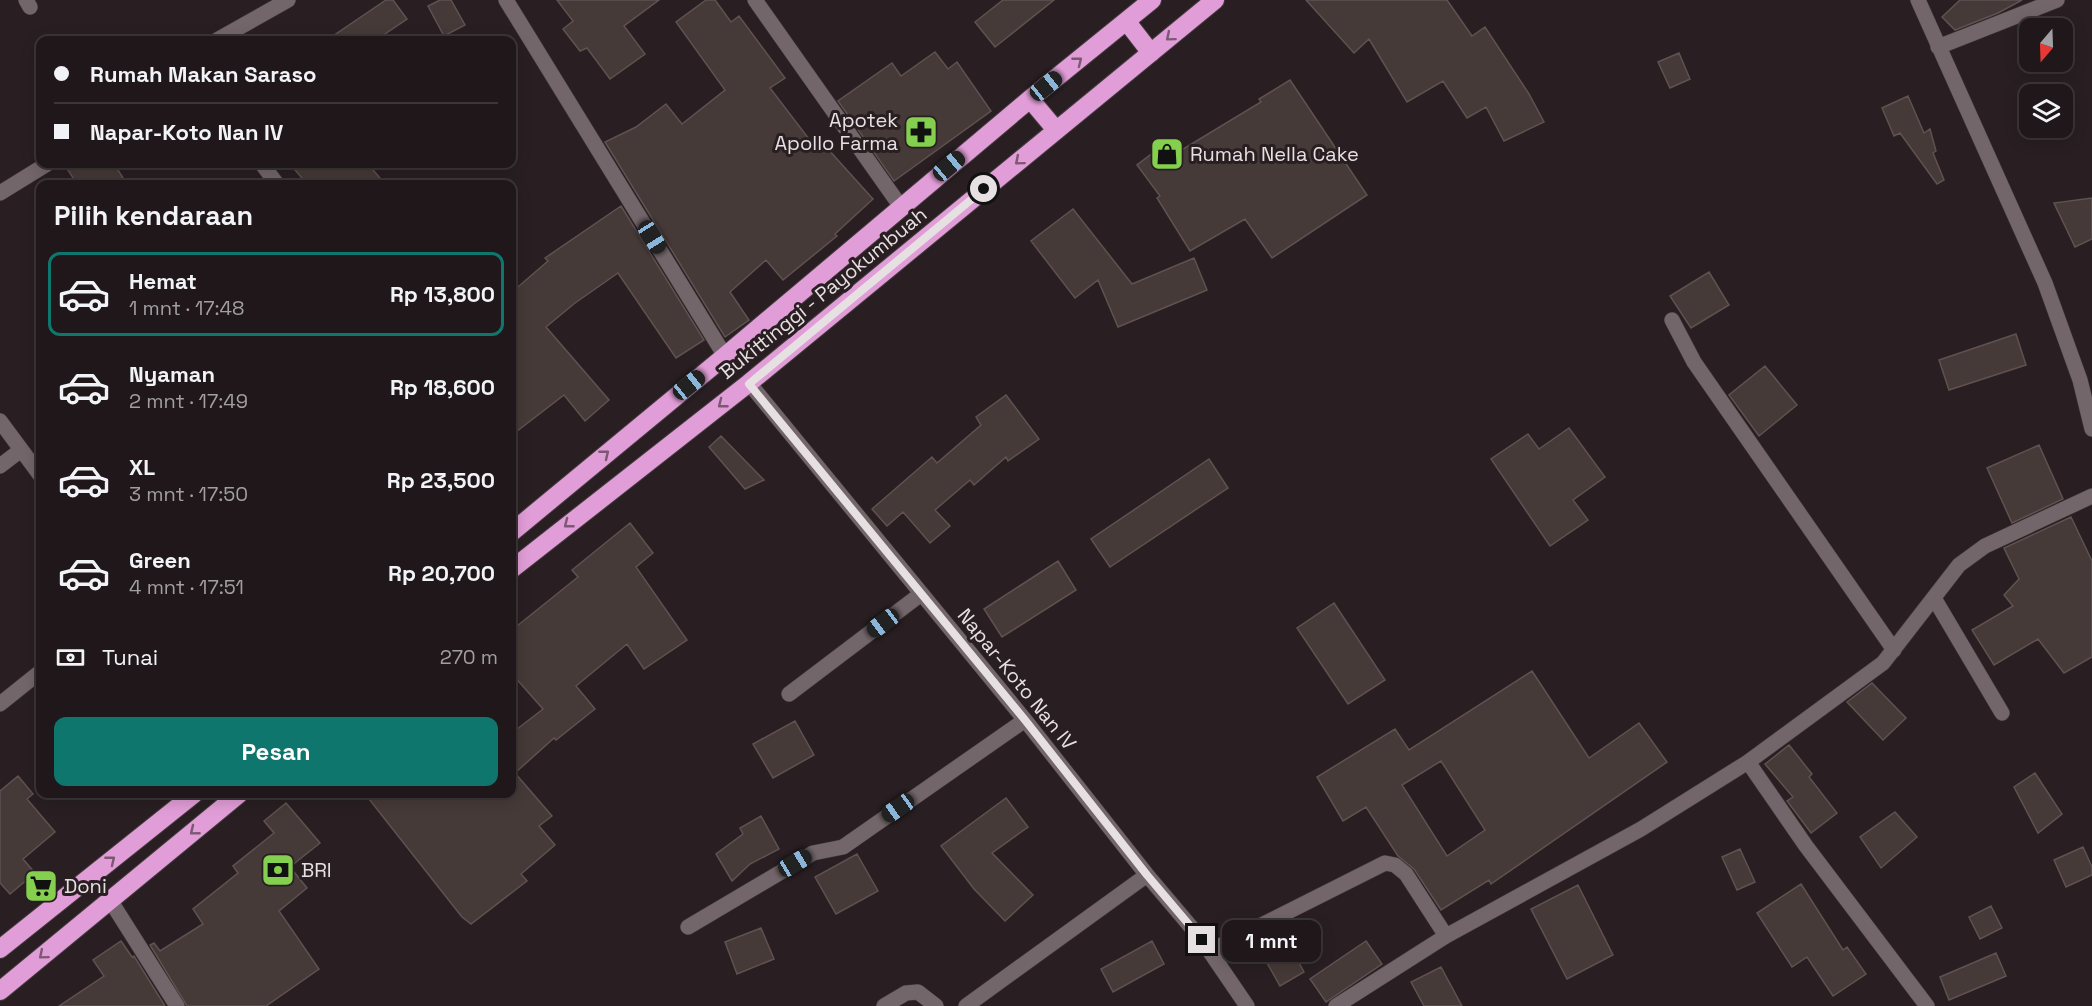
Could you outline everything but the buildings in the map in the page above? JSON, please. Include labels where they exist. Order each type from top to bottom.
[{"type":"highway","name":"Bukittinggi - Payokumbuah","points":[[516,529],[1030,99],[1152,0]]},
{"type":"highway","name":"Bukittinggi - Payokumbuah","points":[[516,566],[749,384],[1215,0]]},
{"type":"highway","points":[[1127,22],[1151,53]]},
{"type":"highway","points":[[1030,99],[1056,130]]},
{"type":"highway","points":[[0,949],[189,798]]},
{"type":"highway","points":[[0,991],[234,798]]},
{"type":"street","points":[[224,36],[288,0]]},
{"type":"street","points":[[506,0],[725,356]]},
{"type":"street","points":[[755,0],[901,207]]},
{"type":"street","points":[[1917,0],[2045,283],[2080,380],[2092,427]]},
{"type":"street","points":[[1938,47],[2057,0]]},
{"type":"street","points":[[0,193],[41,168]]},
{"type":"street","points":[[1672,320],[1694,362],[1894,650]]},
{"type":"street","name":"Napar-Koto Nan IV","points":[[749,384],[1025,720],[1210,951],[1247,1006]]},
{"type":"street","points":[[0,421],[36,470]]},
{"type":"street","points":[[0,466],[21,450]]},
{"type":"street","points":[[1336,1006],[1446,936],[1641,829],[1748,762],[1872,673],[1894,650],[1959,565],[1985,546],[2092,496]]},
{"type":"street","points":[[789,694],[921,594]]},
{"type":"street","points":[[1934,598],[2002,713]]},
{"type":"street","points":[[0,704],[36,675]]},
{"type":"street","points":[[688,927],[813,853],[843,847],[1025,720]]},
{"type":"street","points":[[1748,762],[1806,846],[1927,1006]]},
{"type":"street","points":[[1210,951],[1385,863],[1395,865],[1406,874],[1446,936]]},
{"type":"street","points":[[966,1006],[1147,875]]},
{"type":"street","points":[[110,900],[177,1006]]},
{"type":"street","points":[[884,1006],[906,993],[918,992],[936,1006]]},
{"type":"place","name":"Apotek Apollo Farma","points":[[921,132]]},
{"type":"place","name":"Rumah Nella Cake","points":[[1167,154]]},
{"type":"place","name":"BRI","points":[[278,870]]},
{"type":"place","name":"Doni","points":[[41,886]]},
{"type":"route","points":[[984,189],[749,384],[1202,940]]}]
